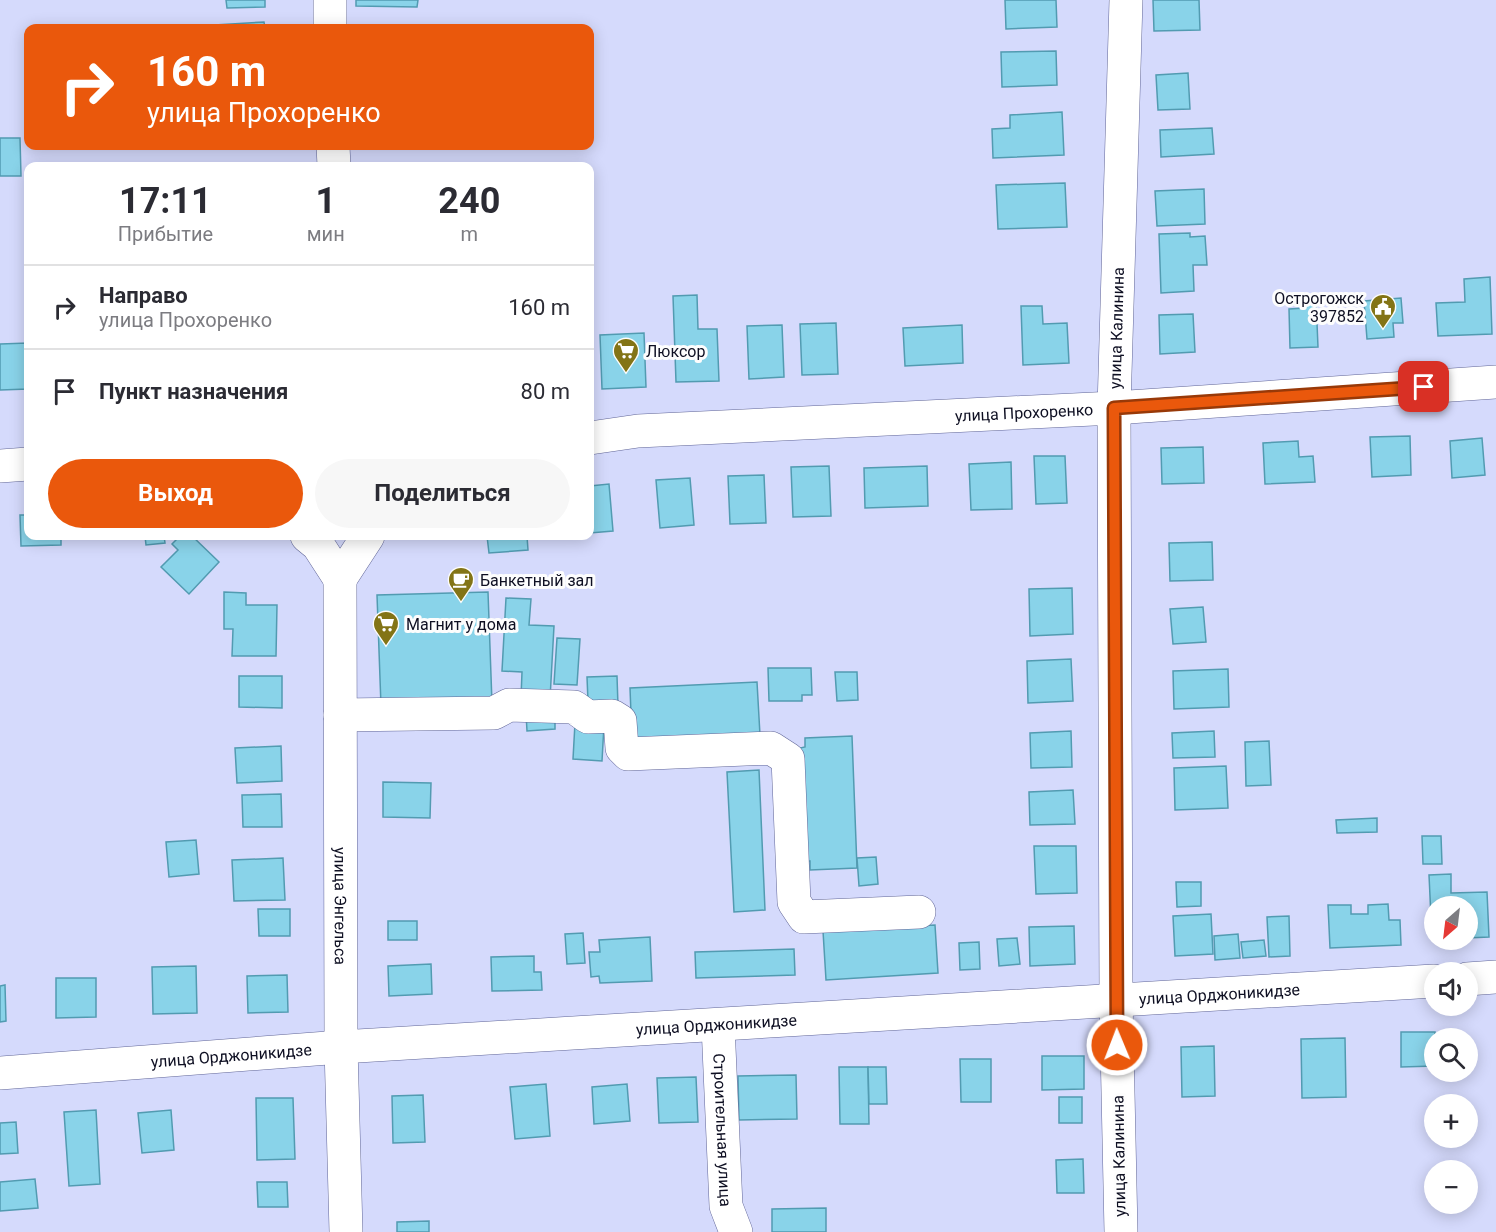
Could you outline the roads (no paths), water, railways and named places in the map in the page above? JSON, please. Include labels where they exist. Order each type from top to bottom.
[{"type":"street","points":[[330,0],[330,24]]},
{"type":"street","name":"улица Калинина","points":[[1121,1232],[1116,999],[1114,408],[1126,0]]},
{"type":"street","name":"улица Прохоренко","points":[[594,437],[638,431],[1114,408],[1496,382]]},
{"type":"street","points":[[0,466],[24,464]]},
{"type":"street","points":[[312,540],[318,545],[340,579],[365,540]]},
{"type":"street","name":"улица Энгельса","points":[[340,579],[341,1047],[346,1232]]},
{"type":"street","points":[[340,715],[494,713],[509,705],[574,707],[588,717],[612,716],[620,721],[622,748],[628,754],[771,748],[788,759],[794,902],[804,917],[919,912]]},
{"type":"street","points":[[1478,978],[1496,977]]},
{"type":"street","name":"улица Орджоникидзе","points":[[0,1073],[341,1047],[1424,982]]},
{"type":"street","name":"Строительная улица","points":[[718,1024],[726,1206],[736,1232]]},
{"type":"place","name":"Острогожск 397852","points":[[1383,330]]},
{"type":"place","name":"Люксор","points":[[626,374]]},
{"type":"place","name":"Банкетный зал","points":[[461,603]]},
{"type":"place","name":"Магнит у дома","points":[[386,647]]}]
